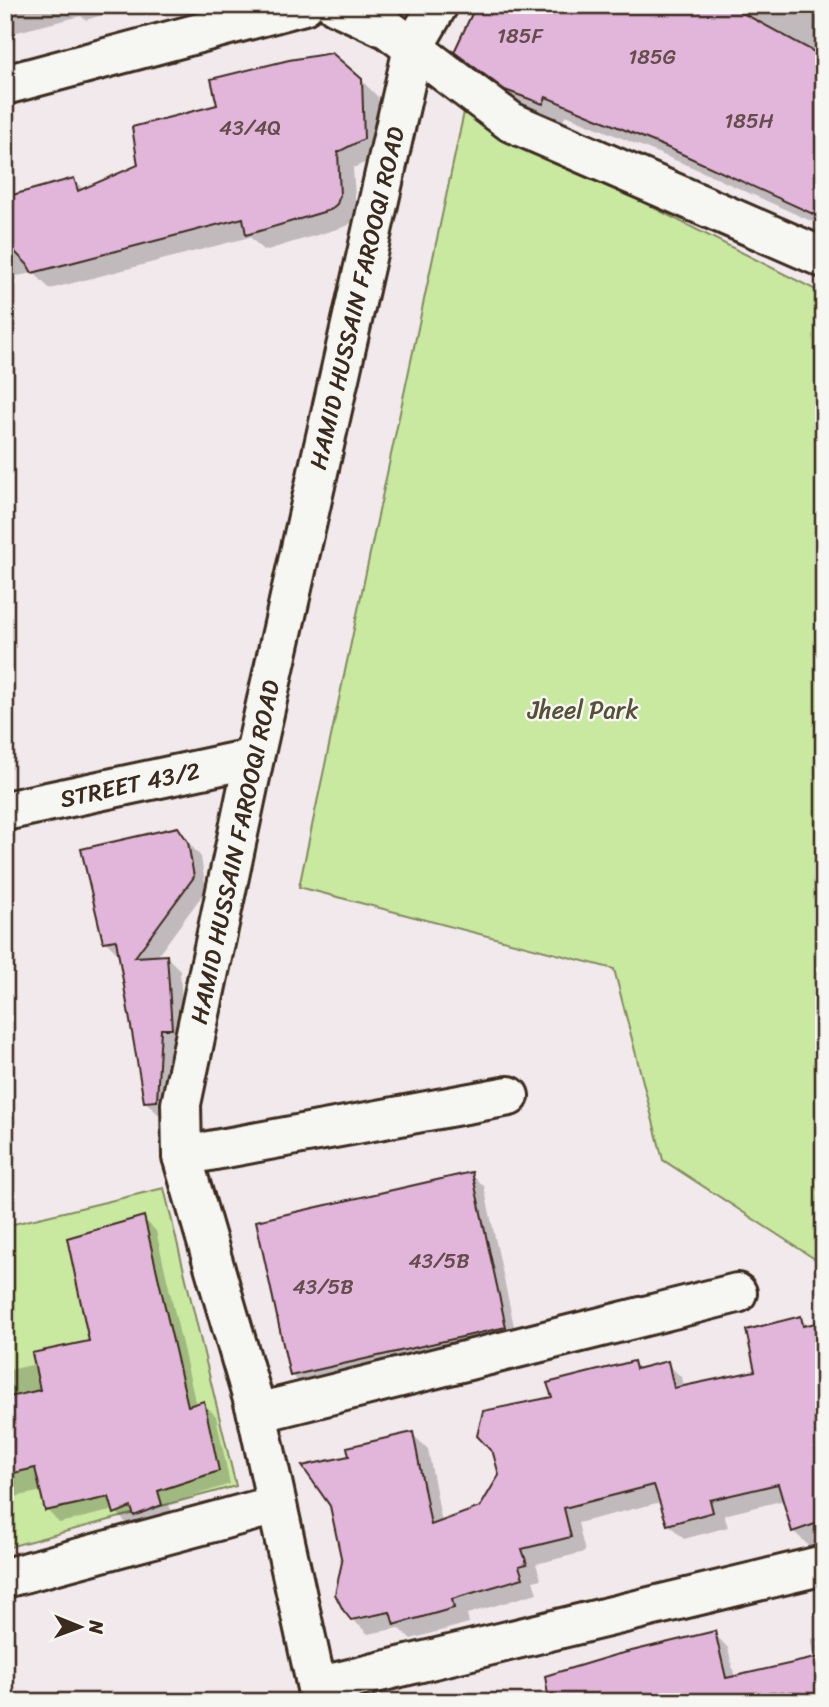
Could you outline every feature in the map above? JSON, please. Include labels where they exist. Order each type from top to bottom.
[{"type":"street","points":[[5,85],[304,5]]},
{"type":"street","points":[[335,5],[388,29],[511,122],[824,258]]},
{"type":"street","name":"HAMID HUSSAIN FAROOQI ROAD","points":[[318,1695],[257,1413],[182,1156],[181,1104],[254,758],[413,48],[438,5]]},
{"type":"street","name":"STREET 43/2","points":[[5,811],[254,758]]},
{"type":"street","points":[[182,1156],[509,1096]]},
{"type":"street","points":[[257,1413],[737,1293]]},
{"type":"street","points":[[5,1577],[276,1506]]},
{"type":"street","points":[[318,1695],[824,1565]]},
{"type":"green space","name":"Jheel Park","points":[[464,112],[824,294],[824,1265],[663,1160],[614,969],[299,887]]},
{"type":"green space","points":[[164,1188],[236,1486],[5,1548],[5,1226]]},
{"type":"building","points":[[476,5],[728,5],[824,57],[824,219],[673,150],[546,97],[543,104],[505,90],[454,52]]},
{"type":"building","points":[[332,53],[362,79],[364,139],[338,152],[340,195],[337,204],[330,210],[246,235],[243,218],[32,273],[14,251],[5,197],[74,178],[78,191],[138,165],[132,127],[217,105],[211,79],[289,60]]},
{"type":"building","points":[[178,827],[188,842],[194,877],[135,957],[167,955],[172,1029],[161,1029],[157,1101],[144,1102],[116,940],[103,942],[81,849]]},
{"type":"building","points":[[472,1172],[506,1327],[290,1376],[256,1221]]},
{"type":"building","points":[[144,1216],[188,1406],[204,1401],[219,1471],[158,1491],[162,1505],[134,1516],[131,1507],[114,1514],[109,1497],[45,1511],[35,1468],[5,1475],[5,1398],[40,1390],[32,1353],[89,1341],[67,1238]]},
{"type":"building","points":[[801,1316],[803,1326],[824,1321],[824,1521],[792,1532],[778,1484],[710,1500],[713,1512],[667,1525],[654,1485],[564,1508],[571,1537],[522,1549],[527,1564],[519,1566],[523,1578],[452,1599],[454,1608],[394,1625],[390,1612],[351,1620],[343,1610],[335,1594],[342,1562],[330,1506],[302,1466],[349,1456],[347,1447],[413,1432],[431,1525],[480,1507],[499,1475],[493,1453],[477,1436],[483,1411],[552,1397],[547,1383],[634,1361],[636,1369],[668,1361],[674,1388],[755,1371],[746,1330]]},
{"type":"building","points":[[715,1631],[726,1678],[824,1656],[824,1702],[549,1702],[545,1676],[615,1655]]}]
